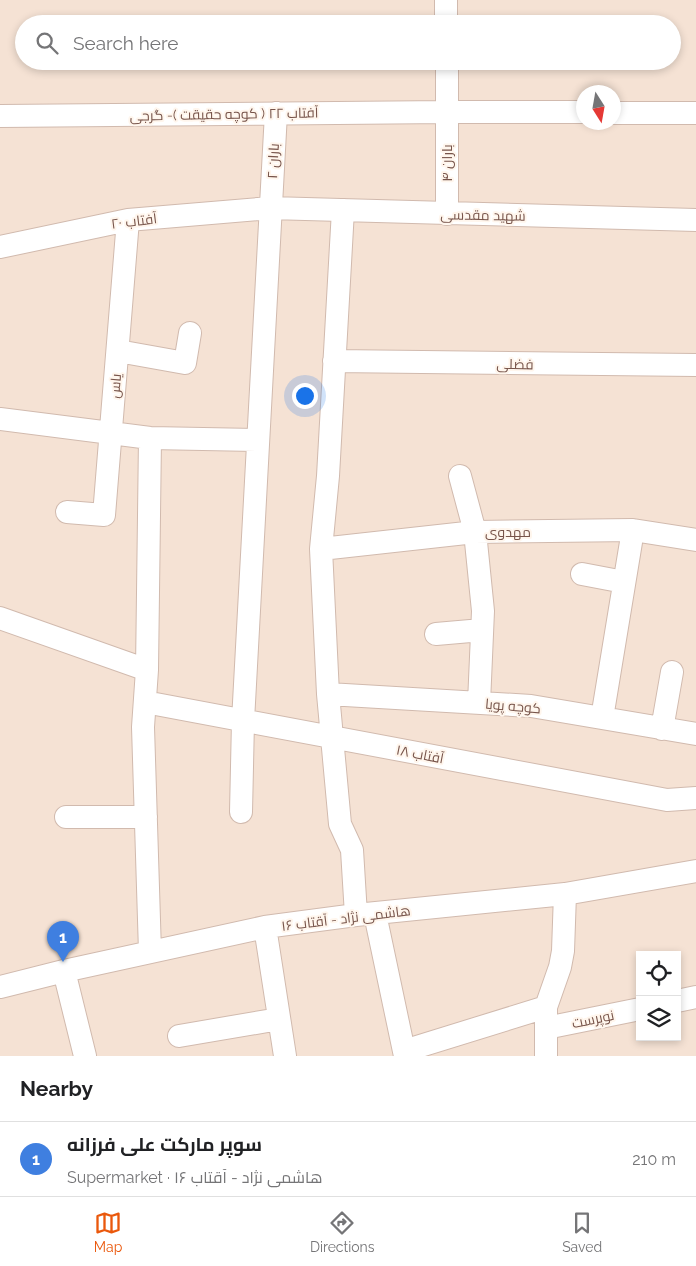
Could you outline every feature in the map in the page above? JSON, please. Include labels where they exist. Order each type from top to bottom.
[{"type":"street","points":[[446,0],[446,15]]},
{"type":"street","name":"باران ۴","points":[[446,70],[447,214]]},
{"type":"street","name":"آفتاب ۲۲ ( کوچه حقیقت )- گرجی","points":[[0,116],[576,112]]},
{"type":"street","name":"باران ۲","points":[[241,812],[243,721],[276,113]]},
{"type":"street","points":[[621,113],[696,113]]},
{"type":"street","name":"شهید مقدسی","points":[[270,208],[696,220]]},
{"type":"street","name":"آفتاب ۲۰","points":[[0,247],[128,220],[270,208]]},
{"type":"street","points":[[343,210],[328,476],[320,549],[328,694],[340,824],[352,850],[366,915],[405,1054]]},
{"type":"street","name":"یاس","points":[[67,512],[104,515],[128,220]]},
{"type":"street","points":[[118,352],[185,363],[190,333]]},
{"type":"street","name":"فضلی","points":[[334,361],[696,365]]},
{"type":"street","points":[[0,419],[150,438],[258,440]]},
{"type":"street","points":[[150,438],[147,670],[143,727],[150,952]]},
{"type":"street","points":[[460,476],[475,532],[483,610],[478,703]]},
{"type":"street","points":[[602,718],[633,530]]},
{"type":"street","name":"مهدوی","points":[[320,549],[475,532],[633,530],[696,540]]},
{"type":"street","points":[[582,574],[624,582]]},
{"type":"street","points":[[0,618],[147,670]]},
{"type":"street","points":[[436,634],[482,630]]},
{"type":"street","points":[[662,729],[672,672]]},
{"type":"street","name":"کوچه پویا","points":[[328,694],[530,706],[696,734]]},
{"type":"street","name":"آفتاب ۱۸","points":[[145,702],[667,800],[696,798]]},
{"type":"street","points":[[66,818],[146,816]]},
{"type":"street","name":"هاشمی نژاد - آقتاب ۱۶","points":[[0,987],[64,970],[265,927],[565,894],[696,872]]},
{"type":"street","points":[[546,1056],[546,1018],[563,951],[565,894]]},
{"type":"street","points":[[265,927],[285,1056]]},
{"type":"street","points":[[64,970],[85,1056]]},
{"type":"street","points":[[681,1000],[696,997]]},
{"type":"street","name":"نوپرست","points":[[405,1054],[546,1018],[636,1009]]},
{"type":"street","points":[[179,1036],[279,1019]]},
{"type":"shaded area","points":[[0,0],[696,0],[696,1056],[0,1056]]},
{"type":"place","name":"سوپر مارکت علی فرزانه","points":[[63,962]]}]
